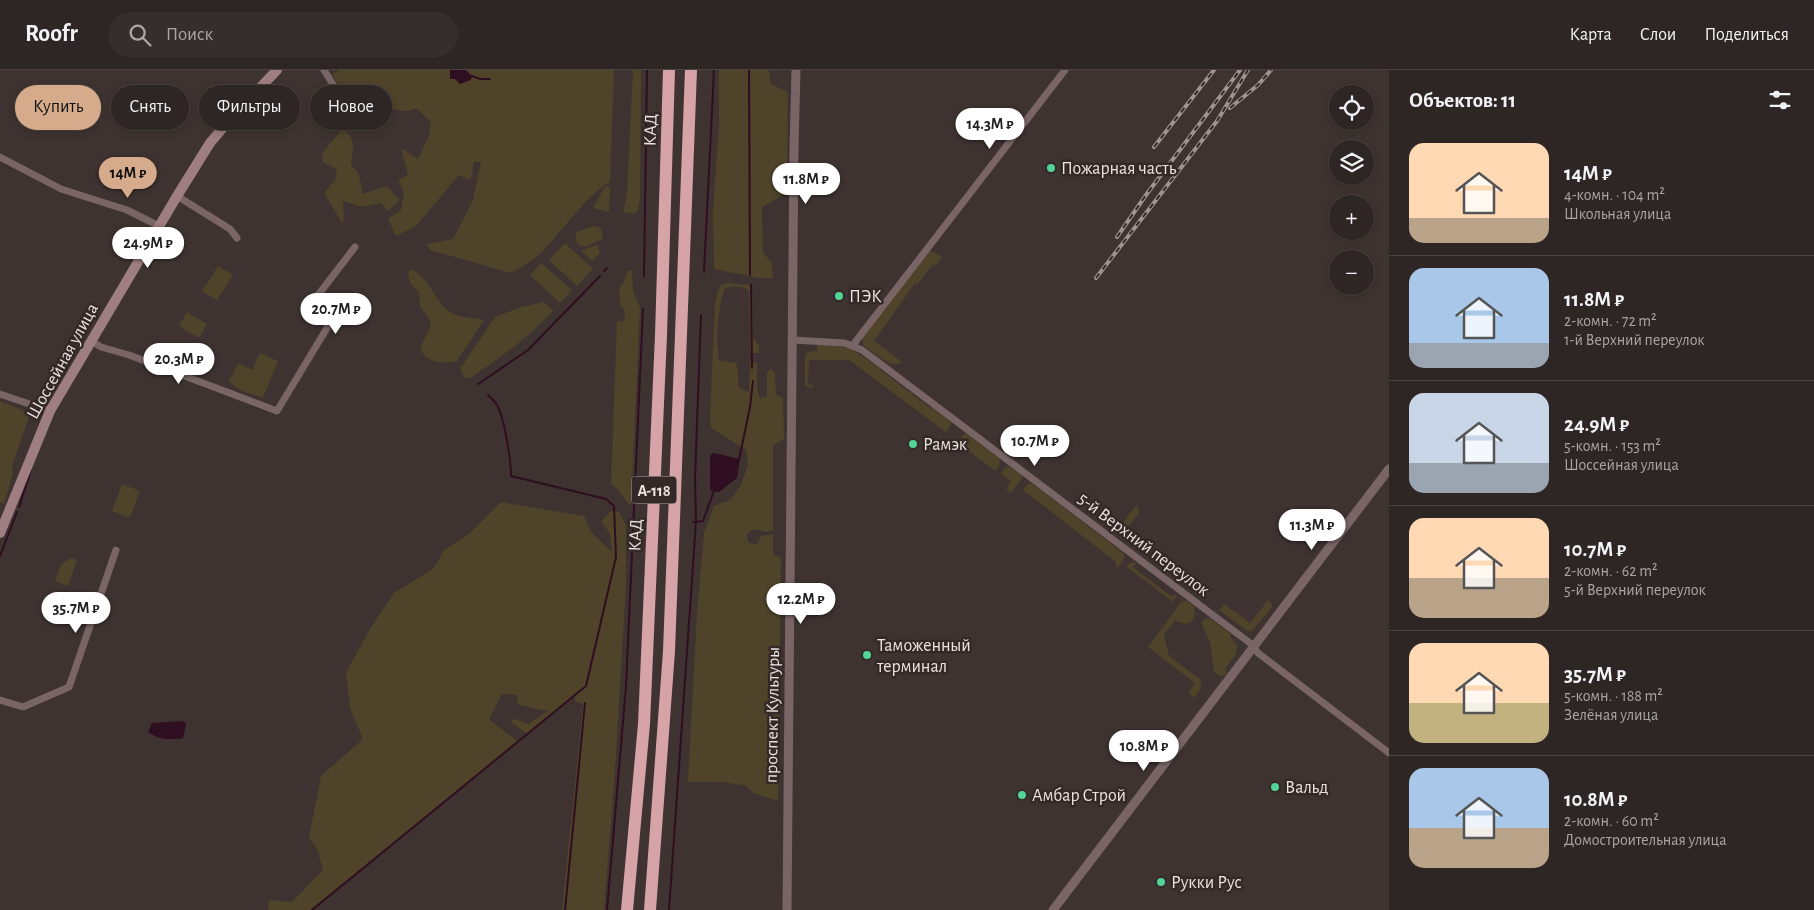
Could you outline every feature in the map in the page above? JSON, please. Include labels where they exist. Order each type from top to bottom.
[{"type":"highway","name":"КАД","points":[[627,910],[644,714],[661,344],[669,70]]},
{"type":"highway","name":"А-118","points":[[650,910],[670,642],[691,70]]},
{"type":"main road","name":"Шоссейная улица","points":[[0,533],[50,412],[90,341],[210,143],[277,70]]},
{"type":"street","points":[[324,70],[333,85]]},
{"type":"street","name":"проспект Культуры","points":[[787,910],[796,70]]},
{"type":"street","points":[[853,345],[1066,70]]},
{"type":"street","points":[[0,157],[61,189],[127,210],[159,226]]},
{"type":"street","points":[[177,196],[230,229],[237,238]]},
{"type":"street","points":[[90,341],[101,347],[129,355],[277,411],[328,328],[327,322],[315,299],[355,247]]},
{"type":"street","name":"5-й Верхний переулок","points":[[793,340],[845,343],[862,350],[1236,632],[1258,653],[1389,753]]},
{"type":"street","points":[[0,394],[50,412]]},
{"type":"street","points":[[1053,910],[1389,469]]},
{"type":"street","points":[[0,700],[23,707],[70,687],[116,550]]},
{"type":"shaded area","points":[[339,70],[614,70],[610,182],[583,204],[541,253],[511,273],[430,250],[427,244],[453,239],[473,200],[481,162],[474,162],[471,180],[459,175],[416,226],[396,236],[388,219],[401,210],[404,192],[398,180],[408,175],[401,148],[418,159],[429,135],[431,122],[416,108],[406,111],[392,108],[392,85],[339,85],[332,74]]},
{"type":"shaded area","points":[[450,70],[466,70],[472,76],[471,80],[460,84],[455,79],[450,79]]},
{"type":"shaded area","points":[[633,70],[641,70],[640,199],[638,210],[634,214],[623,212],[627,193]]},
{"type":"shaded area","points":[[719,70],[769,70],[771,84],[788,92],[787,193],[762,207],[763,252],[772,264],[773,278],[759,278],[714,269],[713,210],[719,124]]},
{"type":"shaded area","points":[[344,130],[351,137],[353,149],[351,165],[358,172],[363,194],[387,186],[400,200],[388,211],[381,203],[362,207],[343,201],[344,220],[342,223],[324,193],[335,180],[337,169],[322,162],[323,153]]},
{"type":"shaded area","points":[[605,186],[610,187],[609,212],[593,208]]},
{"type":"shaded area","points":[[594,226],[601,228],[603,239],[584,247],[578,245],[575,238],[577,232]]},
{"type":"shaded area","points":[[565,243],[593,269],[577,286],[549,260]]},
{"type":"shaded area","points":[[598,244],[600,253],[592,261],[581,251]]},
{"type":"shaded area","points":[[930,251],[942,257],[936,266],[933,264],[918,284],[915,283],[874,341],[902,362],[892,364],[863,345],[862,339],[926,253]]},
{"type":"shaded area","points":[[541,263],[572,290],[560,303],[530,275]]},
{"type":"shaded area","points":[[218,266],[233,275],[217,300],[202,291]]},
{"type":"shaded area","points":[[410,269],[422,277],[447,310],[460,316],[484,320],[457,361],[440,362],[430,360],[423,353],[420,347],[429,331],[431,322],[420,306],[419,292],[410,283],[408,274]]},
{"type":"shaded area","points":[[628,270],[632,271],[633,290],[640,308],[631,507],[611,484],[617,320],[622,322],[625,318],[624,309],[620,305],[619,289]]},
{"type":"shaded area","points":[[726,283],[752,285],[753,338],[759,345],[759,353],[750,353],[749,291],[740,287],[728,287],[725,288],[722,296],[719,314],[717,333],[719,360],[736,363],[738,386],[749,392],[750,361],[757,363],[757,387],[760,398],[767,397],[767,373],[771,369],[775,373],[776,395],[783,398],[784,439],[773,445],[773,530],[766,532],[753,529],[747,534],[748,542],[756,545],[761,536],[773,534],[773,554],[781,558],[778,801],[753,793],[746,786],[723,782],[688,782],[697,613],[704,533],[714,506],[730,500],[741,485],[748,465],[746,450],[711,428],[715,302],[719,288]]},
{"type":"shaded area","points":[[544,302],[553,311],[543,321],[503,355],[470,378],[465,378],[460,369],[495,317],[521,307]]},
{"type":"shaded area","points":[[187,312],[207,324],[199,338],[179,326]]},
{"type":"shaded area","points":[[817,345],[840,346],[851,349],[880,368],[880,370],[919,399],[919,402],[921,401],[931,407],[952,423],[946,432],[849,360],[809,360],[808,384],[813,385],[813,388],[805,386],[805,356],[808,352],[817,351]]},
{"type":"shaded area","points":[[260,353],[278,361],[263,398],[242,391],[229,382],[238,363],[252,370]]},
{"type":"shaded area","points":[[0,401],[22,410],[29,417],[12,466],[13,473],[4,504],[0,502]]},
{"type":"shaded area","points":[[965,433],[1000,459],[996,471],[959,444],[957,440]]},
{"type":"shaded area","points":[[711,454],[740,459],[737,478],[719,492],[711,491],[710,488],[710,458]]},
{"type":"shaded area","points":[[1005,467],[1010,467],[1022,475],[1021,480],[1011,493],[1006,489],[1011,481],[1001,474]]},
{"type":"shaded area","points":[[1029,483],[1033,484],[1123,553],[1125,558],[1117,568],[1115,561],[1023,490]]},
{"type":"shaded area","points":[[122,484],[140,491],[130,518],[112,511]]},
{"type":"shaded area","points":[[501,502],[584,516],[591,532],[612,552],[610,534],[601,521],[611,511],[619,512],[626,525],[626,585],[614,786],[604,910],[562,910],[583,704],[575,701],[575,694],[527,734],[510,721],[515,719],[528,724],[548,711],[518,705],[517,695],[502,694],[489,719],[518,742],[310,910],[268,910],[269,900],[292,902],[323,870],[318,851],[309,837],[321,776],[363,739],[350,708],[346,673],[371,627],[394,593],[434,568],[444,550],[469,534]]},
{"type":"shaded area","points":[[1136,505],[1139,513],[1125,531],[1116,534],[1110,531],[1109,523],[1113,517],[1122,524]]},
{"type":"shaded area","points":[[71,558],[77,560],[68,586],[55,581],[61,564]]},
{"type":"shaded area","points":[[1135,562],[1133,567],[1172,597],[1175,593],[1177,596],[1173,602],[1127,567],[1130,563]]},
{"type":"shaded area","points":[[1268,600],[1271,602],[1272,607],[1252,631],[1246,630],[1219,610],[1224,604],[1250,623]]},
{"type":"shaded area","points":[[1187,601],[1194,606],[1195,611],[1191,622],[1184,624],[1175,620],[1164,635],[1169,656],[1200,679],[1201,687],[1195,698],[1188,693],[1195,683],[1148,647],[1181,602]]},
{"type":"shaded area","points":[[1210,618],[1231,634],[1230,637],[1237,646],[1236,654],[1224,670],[1227,672],[1225,675],[1220,676],[1214,672],[1210,643],[1202,624],[1203,620]]},
{"type":"shaded area","points":[[183,721],[186,724],[183,738],[165,739],[156,737],[148,732],[152,723]]},
{"type":"waterway","points":[[644,276],[647,70]]},
{"type":"waterway","points":[[704,272],[714,70]]},
{"type":"waterway","points":[[749,70],[750,275]]},
{"type":"waterway","points":[[472,76],[480,79],[490,79]]},
{"type":"waterway","points":[[604,271],[607,268]]},
{"type":"waterway","points":[[478,384],[528,350],[600,276]]},
{"type":"waterway","points":[[751,285],[752,368]]},
{"type":"waterway","points":[[607,910],[626,686],[643,309]]},
{"type":"waterway","points":[[669,910],[696,522],[695,478],[701,315]]},
{"type":"waterway","points":[[739,460],[750,407],[753,381]]},
{"type":"waterway","points":[[312,910],[586,686],[616,557],[614,506],[606,499],[511,476],[509,451],[501,414],[497,405],[488,395]]},
{"type":"waterway","points":[[19,507],[31,470]]},
{"type":"waterway","points":[[693,522],[703,521],[714,491]]},
{"type":"waterway","points":[[0,556],[17,512]]},
{"type":"waterway","points":[[565,910],[585,703]]},
{"type":"railway","points":[[1154,147],[1214,70]]},
{"type":"railway","points":[[1117,237],[1146,195],[1240,70]]},
{"type":"railway","points":[[1096,278],[1217,121],[1248,70]]},
{"type":"railway","points":[[1230,108],[1258,85],[1271,70]]},
{"type":"place","name":"Пожарная часть","points":[[1051,168]]},
{"type":"place","name":"ПЭК","points":[[839,296]]},
{"type":"place","name":"Рамэк","points":[[913,444]]},
{"type":"place","name":"Таможенный терминал","points":[[867,655]]},
{"type":"place","name":"Вальд","points":[[1275,787]]},
{"type":"place","name":"Амбар Строй","points":[[1022,795]]},
{"type":"place","name":"Рукки Рус","points":[[1161,882]]}]
